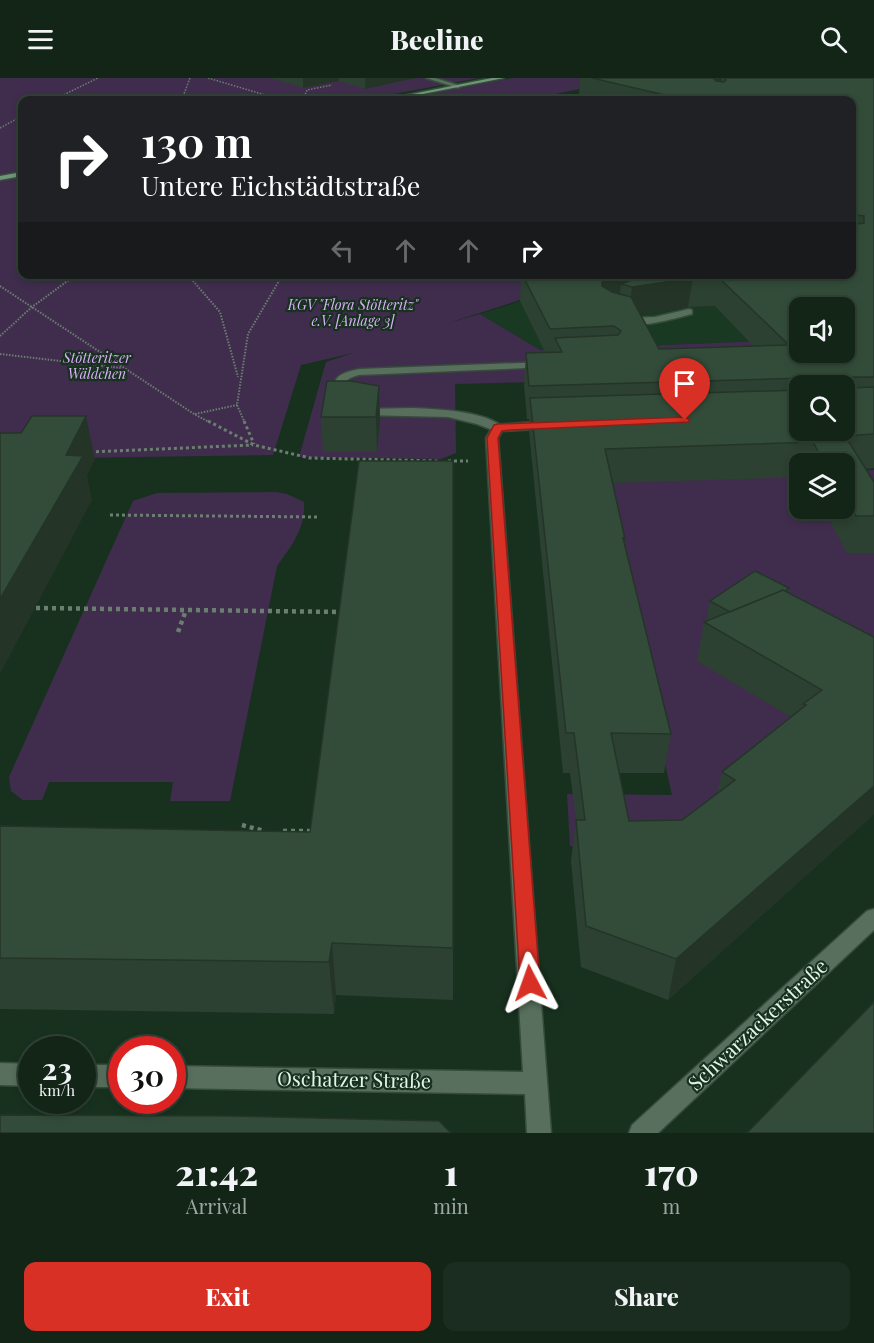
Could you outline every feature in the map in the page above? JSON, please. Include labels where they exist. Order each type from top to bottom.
[{"type":"street","points":[[429,78],[458,86]]},
{"type":"street","points":[[406,96],[501,78]]},
{"type":"street","points":[[0,178],[18,175]]},
{"type":"street","points":[[614,318],[632,321],[655,320],[689,312]]},
{"type":"street","points":[[551,364],[359,372],[346,375],[339,381],[336,400],[346,408],[358,412],[459,414],[478,418],[498,428],[560,424]]},
{"type":"street","points":[[498,428],[492,438],[540,1133]]},
{"type":"street","name":"Schwarzackerstraße","points":[[641,1133],[874,917]]},
{"type":"street","points":[[0,1074],[18,1075]]},
{"type":"street","name":"Oschatzer Straße","points":[[186,1077],[536,1083]]},
{"type":"path","points":[[63,96],[98,78]]},
{"type":"path","points":[[183,96],[190,78]]},
{"type":"path","points":[[208,78],[269,96]]},
{"type":"path","points":[[305,96],[307,90],[332,85]]},
{"type":"path","points":[[0,128],[18,118]]},
{"type":"path","points":[[0,336],[32,307],[70,279]]},
{"type":"path","points":[[191,279],[220,312],[239,381]]},
{"type":"path","points":[[254,445],[237,405],[239,381],[248,334],[280,279]]},
{"type":"path","points":[[0,286],[194,414],[254,445],[310,458],[495,462]]},
{"type":"path","points":[[0,354],[124,368]]},
{"type":"path","points":[[194,414],[237,405]]},
{"type":"path","points":[[90,452],[254,445]]},
{"type":"path","points":[[110,515],[320,517]]},
{"type":"path","points":[[36,608],[347,612]]},
{"type":"path","points":[[178,632],[186,610]]},
{"type":"path","points":[[242,825],[261,831],[270,831]]},
{"type":"path","points":[[280,831],[309,831],[308,842]]},
{"type":"shaded area","points":[[592,279],[768,279],[787,340],[540,350],[480,314]]},
{"type":"green space","name":"Stötteritzer Wäldchen","points":[[0,78],[479,78],[383,96],[18,96],[18,279],[586,279],[445,324],[480,314],[540,350],[786,340],[789,333],[789,363],[841,363],[808,375],[455,384],[456,453],[441,459],[299,457],[326,362],[353,353],[301,365],[273,455],[0,459]]},
{"type":"green space","points":[[513,78],[631,78],[546,96],[417,96]]},
{"type":"green space","name":"Stötteritzer Wäldchen","points":[[855,351],[874,351],[855,358]]},
{"type":"green space","points":[[874,470],[874,675],[670,844],[570,846],[567,794],[672,795],[602,481],[789,473],[789,519],[855,519],[855,471]]},
{"type":"green space","points":[[276,492],[287,494],[304,502],[303,520],[296,537],[277,566],[230,801],[170,801],[173,782],[49,782],[42,800],[23,800],[11,791],[9,777],[133,501],[157,493]]},
{"type":"building","points":[[592,78],[713,78],[724,82],[726,80],[724,78],[874,78],[874,377],[789,375],[789,379],[529,386],[526,353],[562,352],[555,338],[618,335],[621,331],[614,326],[550,329],[525,279],[606,279],[602,282],[602,286],[612,292],[631,297],[659,349],[789,345],[720,279],[856,279],[856,215],[856,96],[669,96]],"holes":[[[856,215],[864,216],[864,223],[857,224]]]},
{"type":"building","points":[[634,279],[686,279],[632,287],[621,284]]},
{"type":"building","points":[[327,381],[351,381],[379,386],[376,417],[321,417]]},
{"type":"building","points":[[874,387],[874,434],[855,435],[855,388]]},
{"type":"building","points":[[789,390],[789,441],[848,441],[874,482],[874,516],[856,516],[855,453],[819,453],[813,442],[605,449],[625,539],[623,538],[671,734],[611,733],[629,821],[682,820],[735,780],[722,772],[822,690],[704,622],[783,590],[874,637],[874,786],[676,959],[586,926],[576,820],[585,820],[574,733],[566,733],[530,398]]},
{"type":"building","points":[[32,416],[86,416],[66,455],[83,456],[0,599],[0,433],[21,433]]},
{"type":"building","points":[[359,461],[453,461],[453,948],[332,943],[329,962],[0,958],[0,826],[310,832]]},
{"type":"building","points":[[755,571],[789,588],[730,612],[710,601]]},
{"type":"building","points":[[874,1002],[874,1133],[747,1133]]},
{"type":"building","points":[[0,1115],[230,1116],[439,1121],[451,1133],[0,1133]]},
{"type":"route","points":[[530,983],[492,438],[498,428],[511,426],[685,420]]},
{"type":"park label","name":"KGV \"Flora Stötteritz\" e.V. [Anlage 3]","points":[[353,314]]}]
